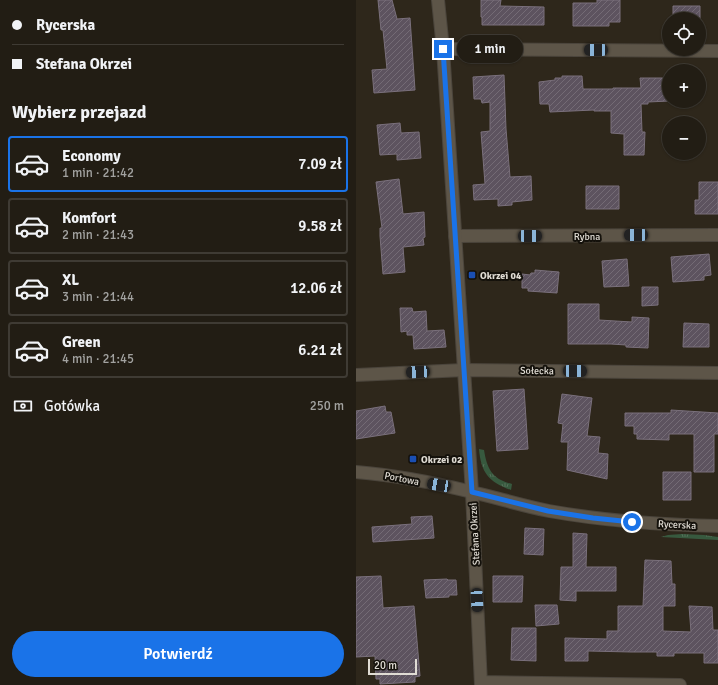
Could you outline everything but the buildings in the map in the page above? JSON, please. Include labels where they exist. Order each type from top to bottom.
[{"type":"street","name":"Stefana Okrzei","points":[[438,0],[443,49],[456,236],[472,492],[481,684]]},
{"type":"street","points":[[443,49],[718,51]]},
{"type":"street","name":"Rybna","points":[[456,236],[718,235]]},
{"type":"street","name":"Sołecka","points":[[356,375],[464,370],[718,373]]},
{"type":"street","name":"Portowa","points":[[356,472],[376,473],[472,492]]},
{"type":"street","name":"Rycerska","points":[[472,492],[548,511],[593,518],[632,522],[718,526]]},
{"type":"street","points":[[481,684],[680,685]]},
{"type":"green space","points":[[479,449],[484,450],[489,468],[495,476],[512,484],[511,490],[497,484],[488,476],[482,464]]},
{"type":"green space","points":[[682,534],[718,537],[718,540],[661,537]]},
{"type":"place","name":"Okrzei 04","points":[[472,275]]},
{"type":"place","name":"Okrzei 02","points":[[413,459]]},
{"type":"route","points":[[443,49],[472,492],[548,511],[632,522]]}]
